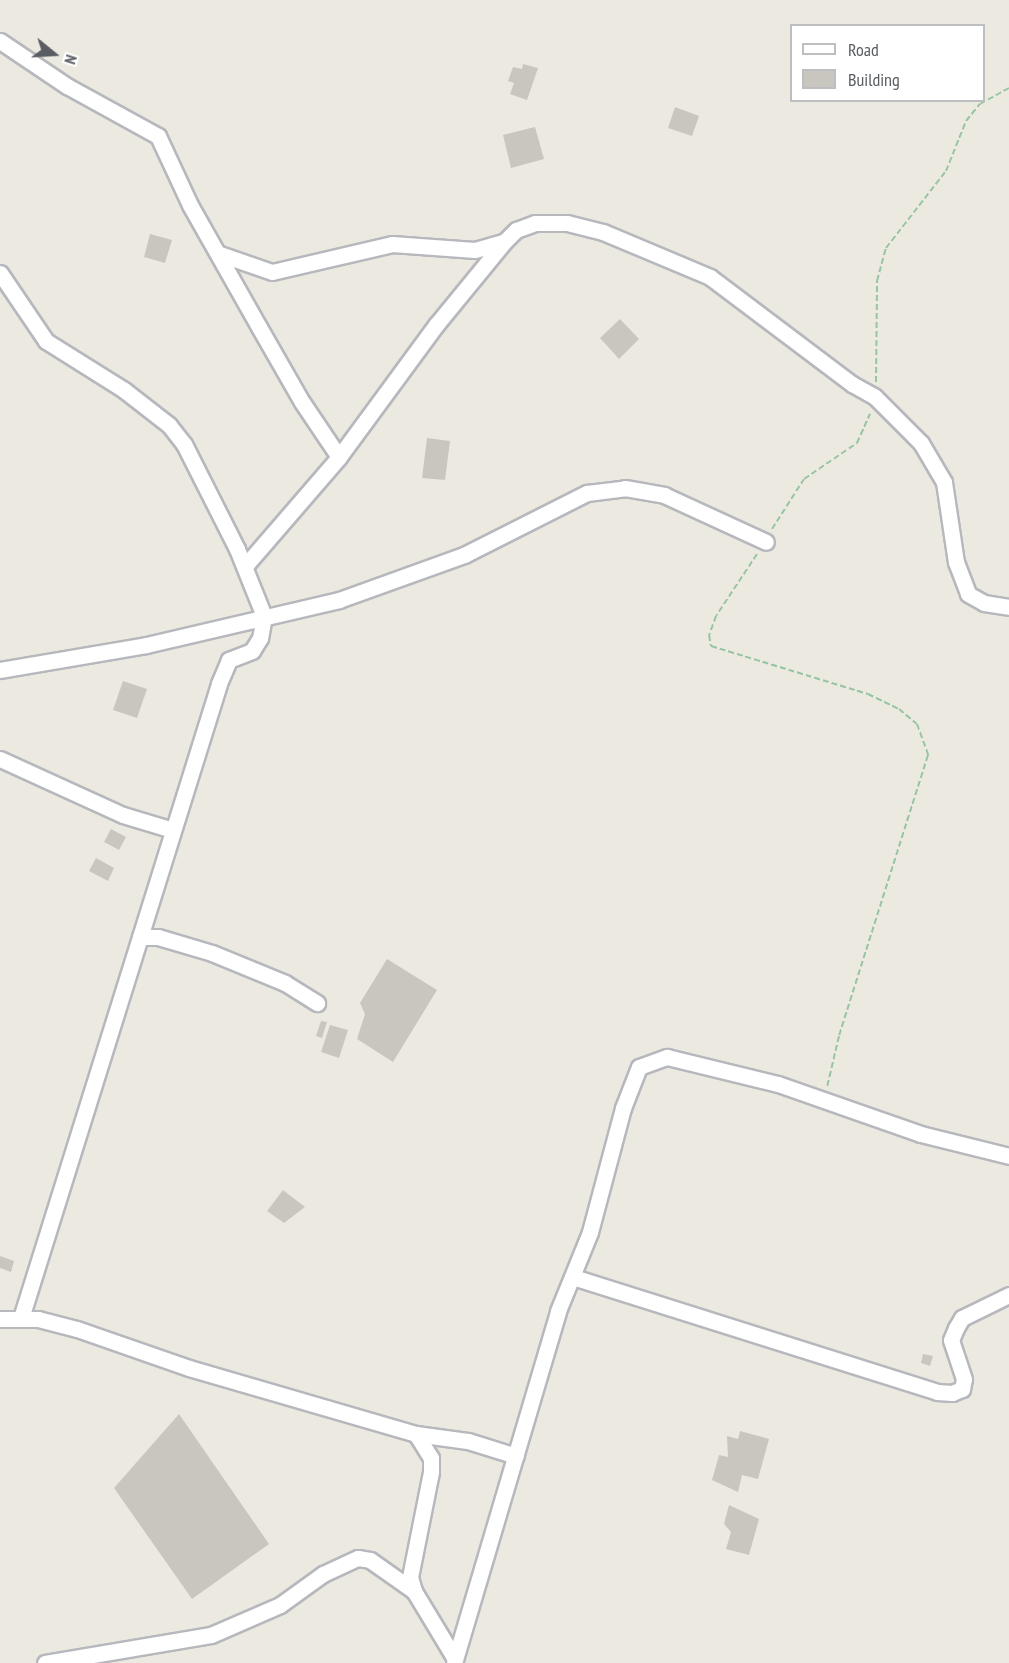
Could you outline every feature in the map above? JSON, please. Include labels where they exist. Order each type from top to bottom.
[{"type":"street","points":[[0,41],[67,86],[158,136],[190,205],[220,254],[302,402],[339,457]]},
{"type":"street","points":[[245,566],[339,457],[436,325],[504,242],[516,230],[535,223],[567,223],[603,231],[682,263],[729,291],[852,384],[875,397],[921,443],[944,482],[956,562],[968,594],[984,603],[1009,607]]},
{"type":"street","points":[[220,254],[272,272],[392,244],[475,250],[504,242]]},
{"type":"street","points":[[0,273],[46,341],[124,390],[169,425],[184,444],[245,566],[264,616],[260,638],[252,651],[229,660],[225,666],[21,1318]]},
{"type":"street","points":[[0,670],[146,645],[339,600],[412,576],[464,555],[587,493],[625,488],[664,495],[766,542]]},
{"type":"street","points":[[0,759],[113,811],[173,830]]},
{"type":"street","points":[[140,937],[158,937],[212,953],[285,983],[317,1003]]},
{"type":"street","points":[[455,1661],[558,1311],[590,1232],[614,1138],[639,1067],[667,1057],[778,1084],[815,1099],[921,1134],[1009,1156]]},
{"type":"street","points":[[573,1277],[945,1392],[962,1389],[964,1379],[951,1341],[962,1318],[1009,1295]]},
{"type":"street","points":[[0,1319],[21,1318],[77,1329],[189,1368],[416,1434],[468,1441],[516,1456]]},
{"type":"street","points":[[416,1434],[431,1458],[431,1472],[410,1577],[414,1591],[455,1661]]},
{"type":"street","points":[[45,1663],[211,1635],[280,1605],[323,1574],[358,1558],[370,1560],[414,1591]]},
{"type":"path","points":[[985,101],[1009,88]]},
{"type":"path","points":[[815,1099],[825,1094],[839,1036],[928,755],[917,724],[899,709],[860,691],[711,646],[708,635],[716,616],[766,542],[804,479],[857,443],[875,397],[878,281],[886,248],[946,171],[966,121],[984,102]]},
{"type":"building","points":[[523,64],[538,68],[527,100],[510,94],[514,83],[508,81],[513,67],[522,69]]},
{"type":"building","points":[[675,107],[699,116],[692,136],[668,128]]},
{"type":"building","points":[[535,127],[544,159],[511,168],[503,135]]},
{"type":"building","points":[[150,234],[172,240],[165,263],[144,257]]},
{"type":"building","points":[[620,319],[639,339],[619,359],[600,338]]},
{"type":"building","points":[[427,438],[450,441],[445,480],[422,478]]},
{"type":"building","points":[[123,681],[147,689],[137,718],[113,710]]},
{"type":"building","points":[[111,829],[126,837],[119,850],[104,842]]},
{"type":"building","points":[[96,858],[114,868],[108,881],[89,871]]},
{"type":"building","points":[[387,959],[437,990],[393,1062],[357,1039],[365,1014],[360,1003]]},
{"type":"building","points":[[321,1021],[327,1022],[322,1038],[316,1036]]},
{"type":"building","points":[[330,1025],[348,1030],[339,1058],[321,1052]]},
{"type":"building","points":[[283,1190],[305,1207],[284,1223],[267,1211]]},
{"type":"building","points":[[0,1256],[14,1261],[11,1272],[0,1268]]},
{"type":"building","points":[[923,1354],[933,1356],[930,1366],[921,1363]]},
{"type":"building","points":[[179,1414],[269,1544],[192,1599],[114,1488]]},
{"type":"building","points":[[740,1431],[769,1439],[758,1479],[742,1475],[738,1492],[712,1480],[719,1455],[728,1457],[727,1436],[738,1439]]},
{"type":"building","points":[[729,1505],[759,1519],[749,1555],[726,1549],[731,1532],[724,1524]]}]
